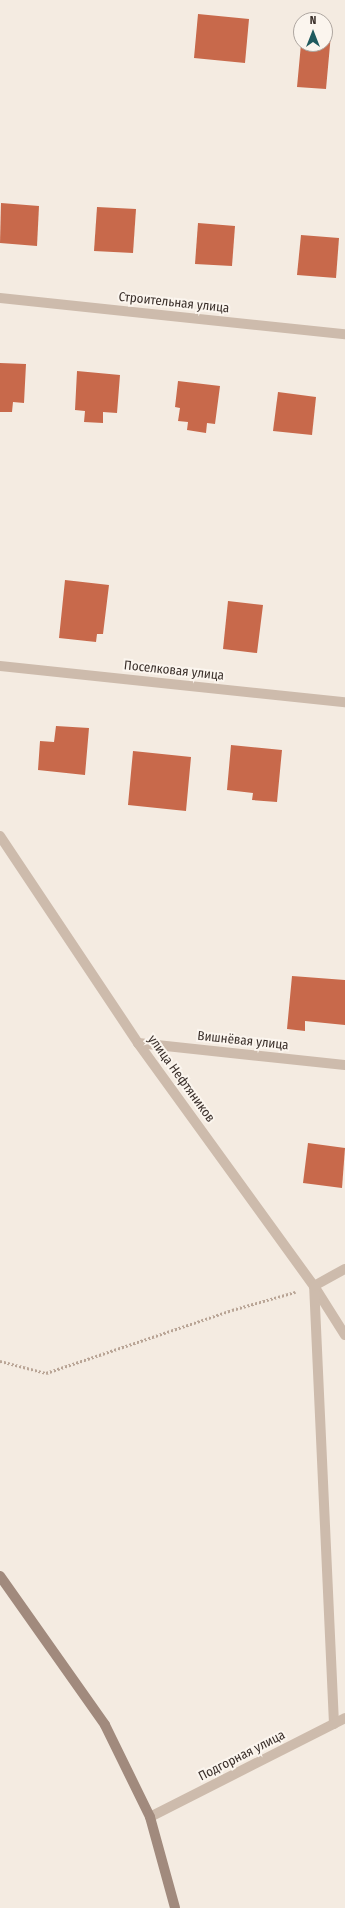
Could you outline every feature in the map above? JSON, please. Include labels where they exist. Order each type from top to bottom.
[{"type":"main road","points":[[0,1576],[105,1725],[150,1817],[176,1908]]},
{"type":"street","name":"Строительная улица","points":[[0,298],[345,334]]},
{"type":"street","name":"Поселковая улица","points":[[0,666],[345,702]]},
{"type":"street","name":"улица Нефтяников","points":[[0,836],[138,1043],[314,1286],[345,1336]]},
{"type":"street","name":"Вишнёвая улица","points":[[138,1043],[345,1065]]},
{"type":"street","points":[[334,1724],[314,1286],[345,1269]]},
{"type":"street","name":"Подгорная улица","points":[[150,1817],[345,1718]]},
{"type":"path","points":[[0,1361],[46,1373],[232,1310],[314,1286]]},
{"type":"building","points":[[198,14],[249,19],[245,63],[194,58]]},
{"type":"building","points":[[300,52],[329,52],[326,89],[297,87]]},
{"type":"building","points":[[1,203],[39,206],[37,246],[0,243]]},
{"type":"building","points":[[97,207],[136,209],[133,253],[94,251]]},
{"type":"building","points":[[198,223],[235,226],[232,266],[195,264]]},
{"type":"building","points":[[301,235],[339,238],[336,278],[297,275]]},
{"type":"building","points":[[0,363],[26,364],[24,403],[13,402],[12,412],[0,412]]},
{"type":"building","points":[[77,371],[120,375],[117,413],[103,412],[103,423],[84,422],[85,411],[75,410]]},
{"type":"building","points":[[178,381],[220,386],[215,424],[207,423],[206,433],[187,430],[188,422],[178,421],[180,408],[175,407]]},
{"type":"building","points":[[278,392],[316,397],[312,435],[273,431]]},
{"type":"building","points":[[65,580],[109,585],[103,634],[97,634],[96,642],[59,638]]},
{"type":"building","points":[[228,601],[263,605],[257,653],[223,649]]},
{"type":"building","points":[[56,726],[89,728],[85,775],[38,770],[40,741],[54,742]]},
{"type":"building","points":[[231,745],[282,750],[277,802],[252,800],[253,793],[227,790]]},
{"type":"building","points":[[133,751],[191,757],[186,811],[128,805]]},
{"type":"building","points":[[292,976],[345,980],[345,1025],[305,1021],[305,1031],[287,1029]]},
{"type":"building","points":[[308,1143],[345,1148],[342,1188],[303,1183]]}]
